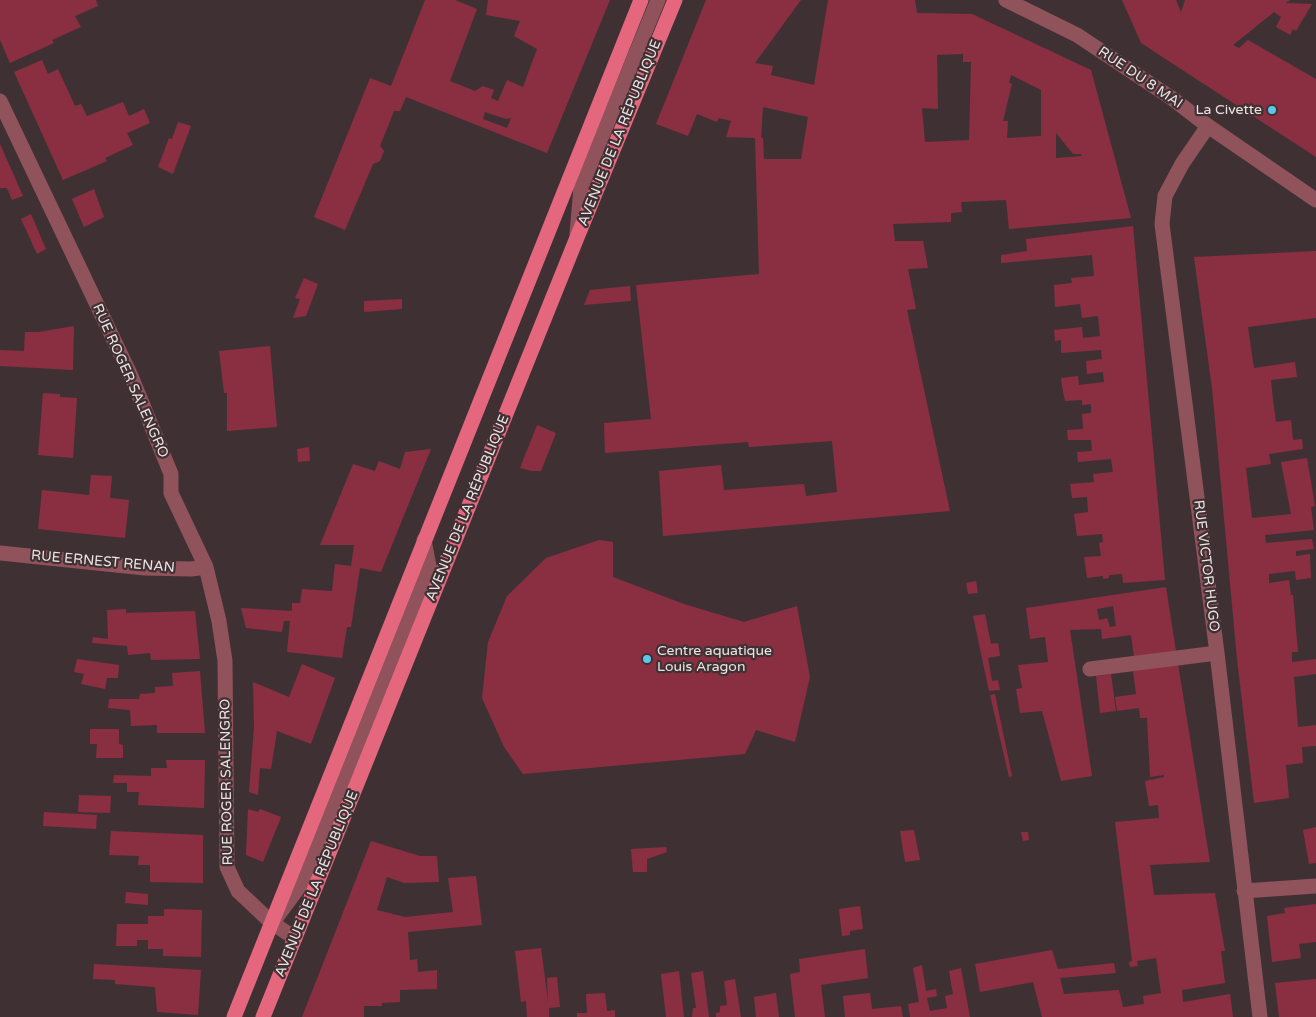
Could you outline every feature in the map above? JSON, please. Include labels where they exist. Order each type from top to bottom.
[{"type":"main road","name":"AVENUE DE LA RÉPUBLIQUE","points":[[234,1017],[641,0]]},
{"type":"main road","name":"AVENUE DE LA RÉPUBLIQUE","points":[[263,1017],[576,240],[675,0]]},
{"type":"street","points":[[576,240],[581,188],[658,0]]},
{"type":"street","name":"RUE DU 8 MAI","points":[[1006,0],[1077,35],[1173,99],[1208,126],[1316,200]]},
{"type":"street","name":"RUE ROGER SALENGRO","points":[[0,102],[131,376],[171,474],[171,493],[206,567],[219,621],[224,661],[227,867],[238,891],[272,923],[295,938]]},
{"type":"street","name":"RUE VICTOR HUGO","points":[[1208,126],[1182,164],[1166,196],[1162,224],[1217,653],[1260,1017]]},
{"type":"street","name":"RUE ERNEST RENAN","points":[[0,553],[145,568],[191,569],[206,567]]},
{"type":"street","points":[[1090,669],[1217,653]]},
{"type":"street","points":[[1244,891],[1316,886]]},
{"type":"building","points":[[0,0],[96,0],[98,6],[75,16],[81,27],[52,40],[54,43],[10,63],[0,40]]},
{"type":"building","points":[[425,0],[455,0],[477,9],[450,81],[475,91],[483,86],[494,90],[491,98],[498,101],[507,80],[523,87],[537,49],[514,36],[520,21],[486,15],[488,0],[610,0],[547,153],[406,97],[400,111],[394,111],[380,146],[384,151],[380,161],[373,164],[345,230],[314,217],[370,78],[391,86]],"holes":[[[485,112],[506,119],[511,118],[507,128],[483,119]]]},
{"type":"building","points":[[706,0],[801,0],[755,63],[773,66],[771,75],[814,85],[828,0],[915,0],[917,13],[972,14],[1091,70],[1131,218],[1009,229],[1006,200],[961,202],[962,212],[951,213],[951,222],[893,224],[895,241],[923,241],[928,268],[908,269],[916,309],[907,310],[950,511],[663,536],[659,471],[721,465],[724,490],[804,484],[806,496],[837,492],[832,441],[749,447],[748,442],[605,453],[604,423],[651,419],[636,285],[759,274],[755,138],[726,137],[731,121],[719,118],[717,122],[697,114],[688,136],[656,124]],"holes":[[[963,54],[963,62],[971,62],[969,140],[925,142],[922,108],[938,109],[937,55]],[[1011,75],[1041,90],[1041,136],[1007,138],[1008,121],[1003,121],[1012,84],[1009,83]],[[763,107],[808,117],[801,159],[764,159],[763,138],[761,138]],[[1056,133],[1073,154],[1081,154],[1082,156],[1056,158]]]},
{"type":"building","points":[[1122,0],[1176,0],[1181,12],[1185,0],[1290,0],[1286,3],[1312,4],[1296,31],[1293,29],[1290,35],[1276,27],[1281,17],[1274,12],[1233,45],[1239,48],[1248,40],[1316,79],[1316,157],[1141,43]]},
{"type":"building","points":[[42,60],[48,74],[58,69],[75,106],[81,104],[87,116],[123,102],[129,116],[144,109],[150,123],[127,133],[133,145],[105,158],[107,161],[63,180],[14,72]]},
{"type":"building","points":[[178,122],[191,126],[173,174],[158,167],[169,138],[172,139]]},
{"type":"building","points":[[0,144],[23,196],[12,200],[7,188],[0,188]]},
{"type":"building","points":[[94,189],[104,217],[84,227],[72,199]]},
{"type":"building","points":[[31,214],[46,249],[37,254],[21,219]]},
{"type":"building","points":[[1133,226],[1165,580],[1123,583],[1122,574],[1109,575],[1109,578],[1103,579],[1103,576],[1087,578],[1084,557],[1101,556],[1099,543],[1103,542],[1102,534],[1077,536],[1074,514],[1088,512],[1087,497],[1072,498],[1070,484],[1094,482],[1093,474],[1113,472],[1111,459],[1078,462],[1077,452],[1092,451],[1091,440],[1068,440],[1067,430],[1083,429],[1082,414],[1091,413],[1091,404],[1082,405],[1082,400],[1065,401],[1061,378],[1078,376],[1079,385],[1104,382],[1103,372],[1087,374],[1086,361],[1102,359],[1101,350],[1061,353],[1061,340],[1055,341],[1054,330],[1082,327],[1083,338],[1100,336],[1098,316],[1082,318],[1080,304],[1055,307],[1054,285],[1072,283],[1071,278],[1094,276],[1092,255],[1001,263],[1001,255],[1027,251],[1026,239]]},
{"type":"building","points":[[1316,251],[1316,318],[1248,327],[1254,368],[1295,362],[1297,377],[1271,380],[1276,422],[1291,420],[1293,440],[1302,439],[1303,449],[1269,454],[1271,464],[1246,468],[1252,518],[1291,514],[1281,462],[1307,458],[1315,506],[1311,507],[1314,530],[1265,535],[1266,543],[1312,539],[1314,549],[1296,551],[1296,556],[1310,554],[1311,578],[1296,580],[1295,571],[1269,574],[1269,583],[1289,580],[1291,595],[1293,595],[1298,652],[1292,652],[1292,662],[1316,659],[1316,674],[1294,677],[1298,727],[1316,725],[1316,746],[1302,747],[1303,763],[1286,765],[1289,798],[1254,803],[1237,659],[1212,388],[1194,257]]},
{"type":"building","points":[[304,278],[318,284],[306,316],[293,318],[300,299],[295,298]]},
{"type":"building","points":[[630,286],[631,301],[584,305],[590,290]]},
{"type":"building","points":[[402,299],[402,309],[364,312],[364,301]]},
{"type":"building","points":[[74,326],[73,370],[0,366],[0,350],[24,351],[25,332],[39,332]]},
{"type":"building","points":[[270,346],[277,427],[227,431],[227,393],[224,393],[219,351]]},
{"type":"building","points":[[43,393],[77,398],[73,458],[38,455]]},
{"type":"building","points":[[537,425],[556,433],[541,471],[531,471],[520,468]]},
{"type":"building","points":[[309,447],[310,461],[298,462],[297,449]]},
{"type":"building","points":[[431,449],[381,572],[360,568],[351,627],[347,627],[342,658],[287,652],[290,621],[284,621],[282,632],[246,628],[241,608],[292,611],[292,603],[300,603],[302,589],[332,591],[335,564],[351,566],[354,545],[320,545],[353,464],[375,471],[379,461],[400,469],[405,452]]},
{"type":"building","points":[[91,475],[112,476],[110,498],[129,500],[125,538],[38,529],[42,490],[89,495]]},
{"type":"building","name":"Centre aquatique Louis Aragon","points":[[599,540],[613,542],[613,577],[684,604],[744,622],[797,606],[810,677],[795,742],[756,730],[745,754],[523,774],[504,747],[482,698],[488,642],[507,596],[546,558]]},
{"type":"building","points":[[976,581],[978,593],[968,594],[966,583]]},
{"type":"building","points":[[1166,587],[1176,651],[1134,657],[1131,635],[1102,639],[1101,629],[1070,630],[1092,776],[1061,781],[1042,711],[1020,713],[1016,689],[1022,688],[1018,665],[1048,662],[1045,637],[1030,639],[1026,608]],"holes":[[[1113,606],[1116,626],[1110,627],[1107,618],[1099,620],[1097,609]]]},
{"type":"building","points":[[126,609],[126,613],[195,611],[200,659],[151,660],[150,653],[128,655],[127,646],[92,643],[93,637],[108,639],[107,610]]},
{"type":"building","points":[[985,614],[991,644],[998,643],[1000,656],[988,658],[992,681],[998,680],[1000,690],[989,691],[973,616]]},
{"type":"building","points":[[77,659],[119,665],[118,678],[107,678],[105,689],[81,684],[84,674],[74,672]]},
{"type":"building","points":[[302,664],[335,678],[311,744],[277,731],[271,769],[260,768],[258,795],[249,792],[254,727],[253,682],[289,697]]},
{"type":"building","points":[[1178,664],[1210,862],[1150,865],[1154,895],[1215,893],[1225,951],[1221,951],[1225,983],[1182,990],[1183,1002],[1230,994],[1233,1017],[1042,1017],[1033,982],[980,992],[975,964],[1052,950],[1058,969],[1114,963],[1116,973],[1060,978],[1064,994],[1119,990],[1123,1007],[1144,1004],[1143,996],[1161,993],[1156,958],[1137,961],[1138,966],[1130,967],[1129,962],[1132,961],[1115,822],[1159,818],[1158,805],[1149,806],[1145,781],[1164,777],[1164,775],[1150,777],[1147,718],[1140,718],[1139,708],[1117,711],[1115,697],[1136,694],[1133,671]]},
{"type":"building","points":[[200,671],[205,733],[157,733],[157,725],[131,726],[130,710],[108,708],[109,699],[139,699],[140,694],[155,693],[155,687],[173,686],[172,673]]},
{"type":"building","points":[[1111,674],[1116,711],[1100,713],[1096,676]]},
{"type":"building","points":[[995,694],[1012,776],[1009,777],[990,695]]},
{"type":"building","points":[[90,729],[119,729],[119,744],[123,745],[123,758],[96,758],[97,744],[90,744]]},
{"type":"building","points":[[166,760],[205,760],[204,808],[138,805],[139,792],[127,792],[127,783],[113,783],[114,775],[151,776],[151,768],[167,768]]},
{"type":"building","points":[[79,795],[111,796],[110,813],[78,812]]},
{"type":"building","points":[[248,809],[258,812],[260,809],[281,817],[263,862],[246,855]]},
{"type":"building","points":[[44,812],[97,815],[96,829],[43,826]]},
{"type":"building","points":[[1316,827],[1316,863],[1309,864],[1303,830]]},
{"type":"building","points":[[914,830],[920,860],[905,862],[900,831]]},
{"type":"building","points":[[111,831],[203,835],[203,883],[150,882],[150,865],[138,865],[139,856],[109,855]]},
{"type":"building","points":[[1021,832],[1028,832],[1029,840],[1023,841]]},
{"type":"building","points":[[371,841],[420,856],[437,856],[439,882],[404,883],[387,877],[377,910],[405,917],[453,912],[448,878],[476,876],[482,925],[408,932],[410,960],[417,959],[418,972],[437,970],[437,989],[400,990],[400,1002],[382,1003],[382,1006],[364,1006],[364,1017],[302,1017]]},
{"type":"building","points":[[666,847],[667,852],[647,859],[647,872],[633,872],[631,849]]},
{"type":"building","points":[[126,892],[148,894],[148,905],[125,903]]},
{"type":"building","points":[[1316,904],[1316,942],[1299,944],[1301,958],[1272,962],[1267,916],[1285,913],[1284,908]]},
{"type":"building","points":[[860,906],[863,929],[850,931],[850,935],[842,936],[839,909]]},
{"type":"building","points":[[164,909],[202,910],[201,957],[163,956],[163,949],[148,949],[148,940],[137,940],[137,946],[116,946],[117,924],[148,924],[148,916],[164,916]]},
{"type":"building","points":[[541,948],[548,1001],[547,978],[557,977],[560,1007],[549,1008],[549,1017],[527,1017],[526,1001],[521,1002],[515,951]]},
{"type":"building","points":[[865,949],[868,978],[821,985],[825,1017],[795,1017],[790,974],[800,972],[799,959]]},
{"type":"building","points":[[94,964],[201,970],[198,1015],[157,1012],[155,987],[115,984],[115,980],[93,979]]},
{"type":"building","points":[[922,965],[926,991],[936,989],[937,996],[927,998],[930,1011],[947,1008],[945,996],[953,994],[949,971],[961,968],[970,1017],[910,1017],[908,1004],[919,1002],[913,968]]},
{"type":"building","points":[[679,971],[684,1017],[666,1017],[661,974]]},
{"type":"building","points":[[703,971],[709,1017],[692,1017],[693,1008],[696,1008],[691,973]]},
{"type":"building","points":[[735,979],[741,1017],[716,1017],[716,1013],[720,1012],[720,1006],[727,1005],[724,981]]},
{"type":"building","points":[[1316,979],[1316,1017],[1279,1017],[1275,983]]},
{"type":"building","points":[[605,993],[607,1011],[615,1010],[615,1017],[577,1017],[577,1013],[587,1013],[586,994]]},
{"type":"building","points":[[776,993],[779,1017],[756,1017],[754,997]]},
{"type":"building","points":[[870,993],[872,1009],[901,1006],[903,1017],[845,1017],[843,996]]},
{"type":"place","name":"La Civette","points":[[1272,110]]},
{"type":"place","name":"Centre aquatique Louis Aragon","points":[[647,659]]}]
